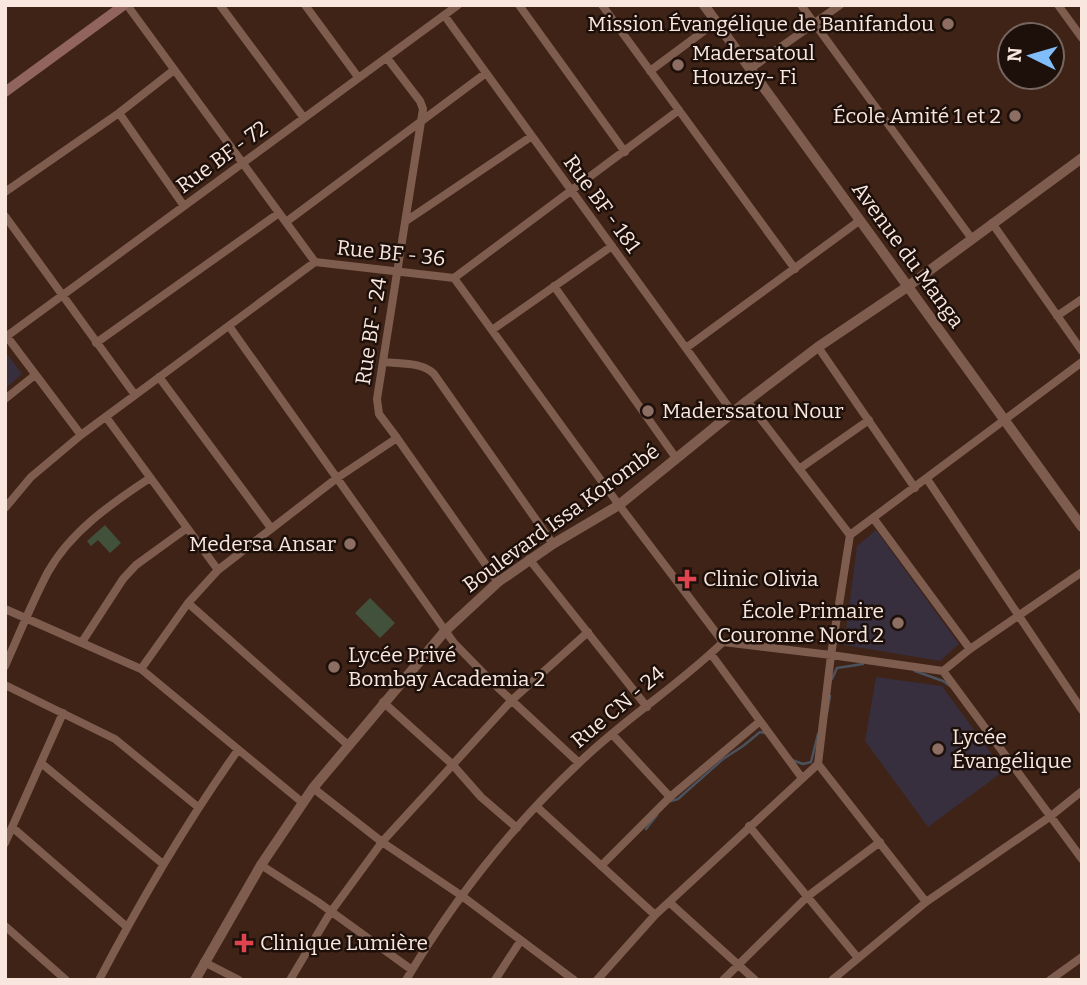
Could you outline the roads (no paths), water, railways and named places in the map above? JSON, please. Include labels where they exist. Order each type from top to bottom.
[{"type":"main road","points":[[5,92],[125,5]]},
{"type":"street","points":[[125,5],[315,262]]},
{"type":"street","points":[[220,5],[304,118]]},
{"type":"street","points":[[304,5],[358,77]]},
{"type":"street","name":"Rue BF - 72","points":[[6,335],[458,5]]},
{"type":"street","points":[[519,5],[625,152]]},
{"type":"street","points":[[601,5],[795,269]]},
{"type":"street","name":"Avenue du Manga","points":[[704,5],[1082,527]]},
{"type":"street","points":[[801,5],[972,239]]},
{"type":"street","points":[[750,69],[840,5]]},
{"type":"street","points":[[1059,6],[1082,38]]},
{"type":"street","name":"Rue BF - 181","points":[[444,15],[733,413]]},
{"type":"street","points":[[650,71],[716,22]]},
{"type":"street","name":"Rue BF - 24","points":[[387,58],[420,101],[422,120],[377,407],[379,414],[498,582]]},
{"type":"street","points":[[5,192],[174,70]]},
{"type":"street","points":[[286,222],[486,73]]},
{"type":"street","name":"Rue BF - 36","points":[[5,508],[32,478],[81,435],[315,262],[454,278],[679,110]]},
{"type":"street","points":[[118,113],[184,206]]},
{"type":"street","points":[[406,221],[532,135]]},
{"type":"street","name":"Boulevard Issa Korombé","points":[[195,980],[261,865],[313,788],[445,631],[498,582],[529,559],[619,505],[818,347],[907,287],[1082,158]]},
{"type":"street","points":[[96,343],[279,213]]},
{"type":"street","points":[[5,216],[135,395]]},
{"type":"street","points":[[686,348],[859,221]]},
{"type":"street","points":[[992,223],[1082,351]]},
{"type":"street","points":[[492,330],[612,246]]},
{"type":"street","points":[[454,278],[619,505],[723,642],[943,671],[1082,859]]},
{"type":"street","points":[[554,286],[676,458]]},
{"type":"street","points":[[1058,316],[1082,299]]},
{"type":"street","points":[[229,326],[445,631],[464,654],[579,763]]},
{"type":"street","points":[[6,335],[81,435]]},
{"type":"street","points":[[818,347],[915,488]]},
{"type":"street","points":[[385,362],[421,366],[434,374],[553,544]]},
{"type":"street","points":[[850,535],[1082,362]]},
{"type":"street","points":[[5,399],[35,375]]},
{"type":"street","points":[[159,377],[271,528]]},
{"type":"street","points":[[611,980],[600,977],[655,915],[818,764],[831,655],[850,535],[747,401]]},
{"type":"street","points":[[106,417],[218,570]]},
{"type":"street","points":[[799,469],[869,420]]},
{"type":"street","points":[[142,669],[188,604],[218,570],[337,478],[397,438]]},
{"type":"street","points":[[5,666],[49,571],[67,546],[100,513],[150,478]]},
{"type":"street","points":[[927,479],[1082,710]]},
{"type":"street","points":[[874,519],[970,649]]},
{"type":"street","points":[[82,642],[122,579],[136,565],[187,528]]},
{"type":"street","points":[[529,559],[647,707]]},
{"type":"street","points":[[943,671],[970,649],[1082,572]]},
{"type":"street","points":[[188,604],[348,745]]},
{"type":"street","points":[[5,608],[142,669],[303,803]]},
{"type":"street","points":[[290,980],[330,913],[382,842],[512,700],[588,632]]},
{"type":"street","name":"Rue CN - 24","points":[[406,980],[462,896],[517,828],[579,763],[723,642]]},
{"type":"street","points":[[711,654],[802,778]]},
{"type":"street","points":[[5,685],[115,739],[198,807]]},
{"type":"street","points":[[383,702],[517,828]]},
{"type":"street","points":[[5,843],[63,713]]},
{"type":"street","points":[[601,866],[670,797],[759,722]]},
{"type":"street","points":[[612,734],[670,797]]},
{"type":"street","points":[[100,980],[163,864],[238,750]]},
{"type":"street","points":[[41,763],[163,864]]},
{"type":"street","points":[[818,764],[926,902]]},
{"type":"street","points":[[313,788],[382,842],[462,896],[574,980]]},
{"type":"street","points":[[832,980],[926,902],[1051,816],[1082,791]]},
{"type":"street","points":[[537,807],[655,915]]},
{"type":"street","points":[[749,826],[858,958]]},
{"type":"street","points":[[12,827],[127,927]]},
{"type":"street","points":[[723,980],[808,896],[880,842]]},
{"type":"street","points":[[261,865],[318,902],[412,970]]},
{"type":"street","points":[[669,902],[755,980]]},
{"type":"street","points":[[5,926],[66,980]]},
{"type":"street","points":[[495,980],[521,940]]},
{"type":"street","points":[[1050,980],[1082,957]]},
{"type":"street","points":[[204,962],[239,980]]},
{"type":"waterway","points":[[832,679],[837,668],[863,664]]},
{"type":"waterway","points":[[915,671],[950,686]]},
{"type":"waterway","points":[[827,713],[830,696]]},
{"type":"waterway","points":[[671,801],[678,799],[723,759],[760,732],[765,733]]},
{"type":"waterway","points":[[792,760],[803,764],[811,762],[818,734]]},
{"type":"waterway","points":[[646,829],[657,815]]},
{"type":"place","name":"Mission Évangélique de Banifandou","points":[[948,24]]},
{"type":"place","name":"Madersatoul Houzey- Fi","points":[[678,65]]},
{"type":"place","name":"École Amité 1 et 2","points":[[1015,116]]},
{"type":"place","name":"Maderssatou Nour","points":[[648,411]]},
{"type":"place","name":"Medersa Ansar","points":[[350,544]]},
{"type":"place","name":"Clinic Olivia","points":[[687,579]]},
{"type":"place","name":"École Primaire Couronne Nord 2","points":[[898,623]]},
{"type":"place","name":"Lycée Privé Bombay Academia 2","points":[[334,667]]},
{"type":"place","name":"Lycée Évangélique","points":[[938,749]]},
{"type":"place","name":"Clinique Lumière","points":[[244,943]]}]
